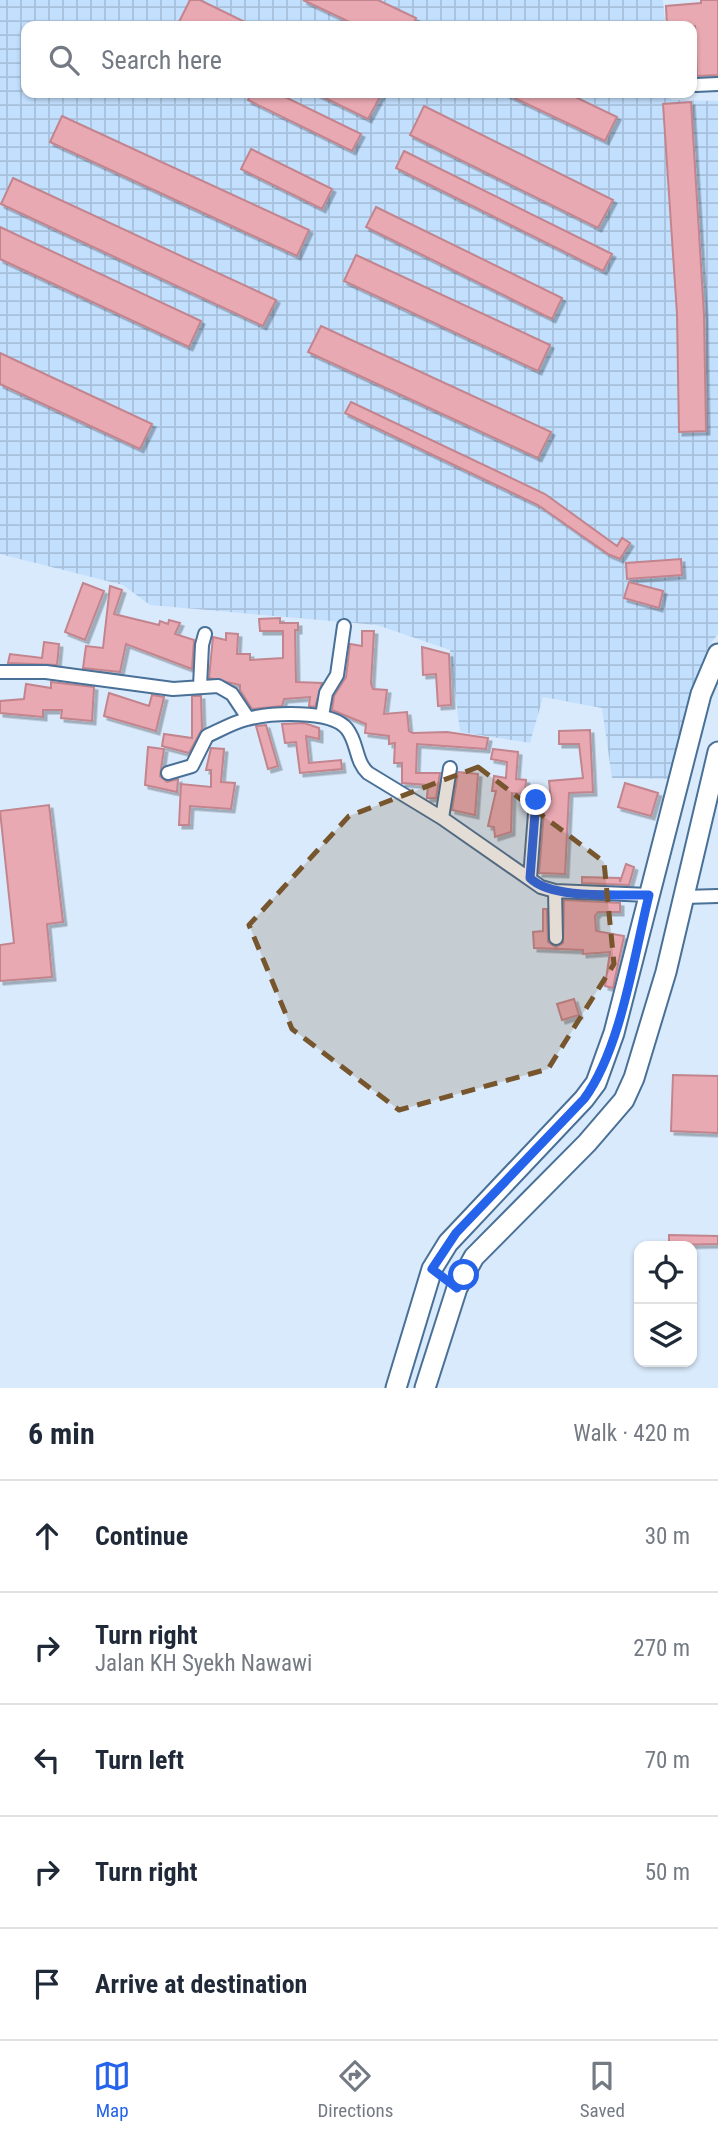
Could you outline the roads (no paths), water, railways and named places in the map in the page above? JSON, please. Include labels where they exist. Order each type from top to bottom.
[{"type":"main road","points":[[396,1388],[432,1269],[456,1233],[584,1099],[596,1083],[614,1033],[701,694],[718,654]]},
{"type":"main road","points":[[425,1388],[457,1288],[474,1257],[603,1126],[624,1100],[634,1078],[666,972],[718,752]]},
{"type":"main road","points":[[432,1269],[457,1288]]},
{"type":"street","points":[[697,85],[718,84]]},
{"type":"street","points":[[322,716],[326,693],[337,675],[344,626]]},
{"type":"street","points":[[200,686],[205,634]]},
{"type":"street","points":[[0,672],[46,673],[173,689],[200,686],[225,689],[248,719]]},
{"type":"street","points":[[168,773],[192,766],[207,736],[248,719],[322,716],[338,720],[347,729],[359,762],[368,773],[442,818],[541,887],[555,891],[649,895]]},
{"type":"street","points":[[442,818],[450,768]]},
{"type":"street","points":[[530,878],[536,800]]},
{"type":"street","points":[[555,891],[556,938]]},
{"type":"street","points":[[684,898],[718,896]]}]
